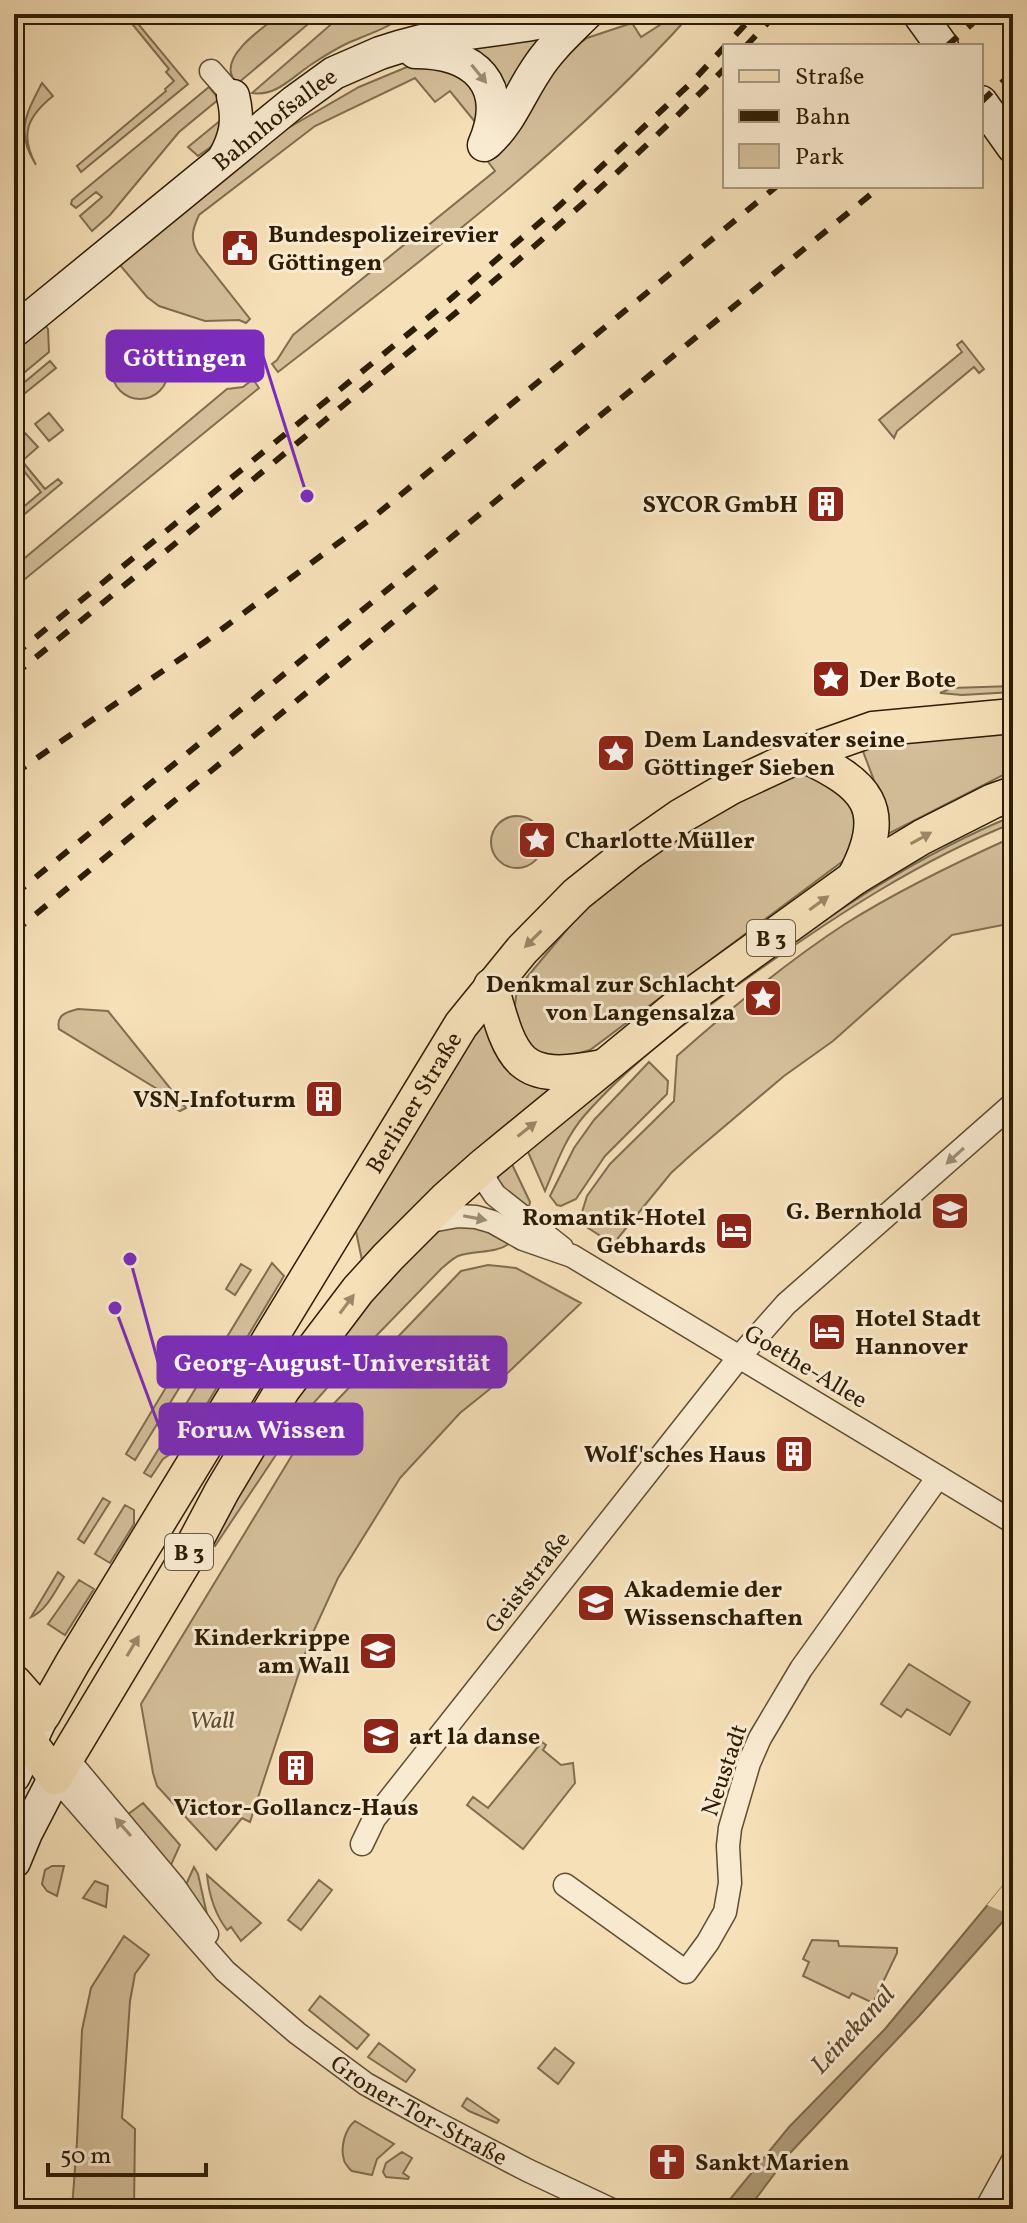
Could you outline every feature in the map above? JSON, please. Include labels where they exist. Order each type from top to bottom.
[{"type":"main road","points":[[380,53],[421,14]]},
{"type":"main road","points":[[380,53],[440,53],[474,67],[483,77],[491,97],[491,128],[484,145],[512,114],[546,56],[586,14]]},
{"type":"main road","name":"Bahnhofsallee","points":[[16,329],[294,102],[334,73],[380,53],[433,38],[586,14]]},
{"type":"main road","points":[[919,14],[941,44]]},
{"type":"main road","points":[[233,96],[243,103],[256,106],[294,102]]},
{"type":"main road","points":[[222,160],[237,128],[233,96]]},
{"type":"main road","points":[[983,105],[1013,147]]},
{"type":"main road","name":"Berliner Straße","points":[[29,1726],[73,1662],[461,1025],[522,950],[577,894],[631,851],[681,816],[731,787],[802,754],[873,729],[1013,716]]},
{"type":"main road","points":[[802,754],[833,768],[863,793],[871,830],[867,851],[854,878]]},
{"type":"main road","name":"B 3","points":[[60,1767],[187,1557],[283,1389],[358,1290],[424,1222],[482,1167],[688,998],[854,878],[922,837],[1013,794]]},
{"type":"main road","points":[[491,986],[506,1039],[524,1062],[557,1074],[607,1066]]},
{"type":"main road","name":"Groner-Tor-Straße","points":[[14,1682],[29,1726],[60,1767]]},
{"type":"main road","points":[[14,1776],[29,1726]]},
{"type":"main road","points":[[14,1862],[60,1767]]},
{"type":"street","name":"Bahnhofsallee","points":[[211,71],[233,96]]},
{"type":"street","name":"Geiststraße","points":[[362,1844],[374,1819],[740,1356],[813,1279],[1013,1104]]},
{"type":"street","name":"Goethe-Allee","points":[[482,1167],[495,1195],[572,1256],[1013,1522]]},
{"type":"street","name":"Goethe-Allee","points":[[424,1222],[443,1217],[476,1217],[493,1222],[523,1239],[572,1256]]},
{"type":"street","name":"Neustadt","points":[[565,1885],[686,1972],[725,1912],[730,1883],[730,1828],[749,1763],[760,1738],[787,1689],[938,1477]]},
{"type":"street","name":"Groner-Tor-Straße","points":[[60,1767],[174,1886],[244,1988],[297,2033],[366,2084],[527,2170],[610,2209]]},
{"type":"street","points":[[986,2209],[1013,2160]]},
{"type":"green space","points":[[124,14],[130,14],[188,84],[81,172],[77,166],[174,81],[166,72],[169,69]]},
{"type":"green space","points":[[280,14],[320,14],[237,84],[231,73],[235,56],[248,40]]},
{"type":"green space","points":[[343,14],[407,14],[335,49],[276,89],[252,93]]},
{"type":"green space","points":[[427,14],[519,14],[433,28],[424,19]]},
{"type":"green space","points":[[677,14],[691,14],[595,112],[544,158],[440,246],[278,372],[272,364],[293,335],[495,171],[486,159],[566,53],[587,38],[632,23],[641,37]]},
{"type":"green space","points":[[559,31],[509,114],[455,46]]},
{"type":"green space","points":[[436,63],[474,83],[480,128],[450,91],[435,102],[415,78],[315,126],[199,215],[193,234],[195,248],[250,319],[246,323],[239,320],[205,321],[159,306],[147,297],[119,264],[276,135],[359,87],[407,67]]},
{"type":"green space","points":[[42,83],[53,96],[37,111],[29,126],[28,144],[36,165],[30,153],[26,143],[24,133],[31,104]]},
{"type":"green space","points":[[209,87],[219,99],[179,132],[110,215],[92,231],[80,216],[102,197],[96,192],[76,208],[71,204],[72,200]]},
{"type":"green space","points":[[227,115],[222,139],[198,156],[188,147]]},
{"type":"green space","points":[[45,325],[49,352],[14,381],[14,349]]},
{"type":"green space","points":[[962,341],[984,369],[979,373],[974,367],[897,431],[894,438],[879,420],[962,352],[957,345]]},
{"type":"green space","points":[[140,343],[160,351],[168,371],[160,391],[140,399],[120,391],[112,371],[120,351]]},
{"type":"green space","points":[[50,361],[56,368],[14,402],[14,391]]},
{"type":"green space","points":[[253,379],[259,388],[14,588],[14,567],[227,389],[243,387]]},
{"type":"green space","points":[[49,413],[63,430],[49,441],[35,424]]},
{"type":"green space","points":[[25,433],[38,447],[22,461],[45,489],[58,479],[62,483],[14,523],[14,515],[41,492],[14,459],[14,442]]},
{"type":"green space","points":[[1013,686],[1013,692],[940,693],[952,688]]},
{"type":"green space","points":[[1013,728],[1013,770],[888,834],[884,807],[861,746]]},
{"type":"green space","points":[[808,775],[849,799],[855,831],[852,846],[843,861],[590,1050],[556,1055],[525,1044],[514,1013],[517,989],[590,902],[626,868],[730,801],[793,777]]},
{"type":"green space","points":[[517,816],[535,824],[543,842],[535,860],[517,868],[499,860],[491,842],[499,824]]},
{"type":"green space","points":[[1013,816],[1013,823],[912,871],[848,910],[756,972],[666,1039],[603,1095],[577,1124],[545,1191],[525,1145],[698,1011],[818,925],[912,865]]},
{"type":"green space","points":[[1013,837],[1013,923],[952,935],[833,1041],[784,1076],[671,1173],[618,1238],[616,1246],[579,1222],[587,1196],[610,1164],[674,1101],[677,1056],[758,987],[845,924],[928,878]]},
{"type":"green space","points":[[78,1009],[108,1011],[186,1108],[180,1111],[169,1105],[162,1092],[59,1029],[61,1017]]},
{"type":"green space","points":[[484,1023],[557,1089],[363,1265],[354,1222],[464,1046]]},
{"type":"green space","points":[[649,1062],[668,1081],[667,1094],[605,1156],[576,1199],[557,1205],[550,1196],[574,1148],[594,1120]]},
{"type":"green space","points":[[509,1158],[530,1202],[528,1212],[498,1184],[498,1175]]},
{"type":"green space","points":[[448,1226],[487,1228],[510,1243],[498,1249],[458,1256],[442,1268],[302,1416],[215,1546],[211,1545],[218,1525],[325,1350],[427,1234]]},
{"type":"green space","points":[[272,1263],[284,1276],[181,1447],[163,1459],[151,1477],[144,1473]]},
{"type":"green space","points":[[241,1264],[251,1270],[235,1295],[226,1289]]},
{"type":"green space","name":"Wall","points":[[488,1265],[516,1268],[581,1303],[496,1384],[460,1413],[400,1478],[338,1578],[310,1639],[250,1822],[242,1818],[216,1850],[157,1786],[141,1704],[297,1447],[321,1417],[461,1271]]},
{"type":"green space","points":[[171,1379],[181,1385],[135,1460],[126,1454]]},
{"type":"green space","points":[[103,1498],[110,1502],[84,1543],[78,1539]]},
{"type":"green space","points":[[125,1505],[134,1510],[134,1524],[110,1563],[95,1554]]},
{"type":"green space","points":[[58,1572],[64,1577],[54,1594],[42,1610],[31,1617]]},
{"type":"green space","points":[[79,1580],[94,1589],[65,1635],[48,1624]]},
{"type":"green space","points":[[909,1664],[970,1702],[950,1735],[907,1709],[901,1717],[881,1704]]},
{"type":"green space","points":[[542,1742],[546,1745],[543,1750],[561,1765],[573,1763],[575,1783],[523,1849],[467,1805],[473,1797],[488,1808]]},
{"type":"green space","points":[[143,1803],[180,1845],[170,1867],[127,1815]]},
{"type":"green space","points":[[52,1866],[64,1866],[57,1896],[42,1884],[45,1870]]},
{"type":"green space","points":[[194,1867],[198,1874],[208,1919],[185,1887]]},
{"type":"green space","points":[[207,1875],[261,1923],[241,1941],[231,1927],[227,1930],[219,1917]]},
{"type":"green space","points":[[319,1880],[332,1890],[301,1930],[288,1920]]},
{"type":"green space","points":[[95,1881],[108,1886],[106,1907],[83,1898]]},
{"type":"green space","points":[[124,1936],[149,1955],[135,1974],[130,2001],[122,2118],[135,2129],[134,2209],[72,2209],[82,2030],[91,1988]]},
{"type":"green space","points":[[812,1940],[838,1941],[839,1946],[897,1948],[873,2003],[852,1993],[849,1998],[803,1976],[809,1962],[803,1959]]},
{"type":"green space","points":[[320,1996],[369,2035],[357,2049],[309,2010]]},
{"type":"green space","points":[[379,2043],[415,2070],[406,2082],[368,2057]]},
{"type":"green space","points":[[555,2048],[574,2063],[558,2084],[538,2068]]},
{"type":"green space","points":[[467,2098],[499,2120],[497,2123],[462,2106]]},
{"type":"green space","points":[[355,2121],[394,2144],[377,2159],[372,2175],[352,2171],[344,2161],[344,2139]]},
{"type":"green space","points":[[402,2152],[412,2158],[403,2173],[408,2179],[386,2177],[383,2172],[386,2163]]},
{"type":"shaded area","points":[[1013,1874],[1013,1910],[791,2152],[748,2209],[722,2209],[789,2127],[885,2029]]},
{"type":"pier","points":[[1005,1883],[1013,1886],[1013,1910],[1009,1914],[987,1905]]},
{"type":"railway","points":[[727,44],[755,14]]},
{"type":"railway","points":[[748,44],[776,14]]},
{"type":"railway","points":[[949,44],[983,14]]},
{"type":"railway","points":[[14,655],[440,308],[559,206],[692,82],[723,49]]},
{"type":"railway","points":[[14,675],[530,250],[629,161],[723,70]]},
{"type":"railway","points":[[983,100],[1013,72]]},
{"type":"railway","points":[[14,774],[206,641],[376,515],[775,188]]},
{"type":"railway","points":[[14,895],[879,188]]},
{"type":"railway","points":[[14,932],[437,586]]},
{"type":"place","name":"Bundespolizeirevier Göttingen","points":[[240,248]]},
{"type":"place","name":"Göttingen","points":[[307,496]]},
{"type":"place","name":"SYCOR GmbH","points":[[826,504]]},
{"type":"place","name":"Der Bote","points":[[831,679]]},
{"type":"place","name":"Dem Landesvater seine Göttinger Sieben","points":[[616,753]]},
{"type":"place","name":"Charlotte Müller","points":[[537,840]]},
{"type":"place","name":"Denkmal zur Schlacht von Langensalza","points":[[763,998]]},
{"type":"place","name":"VSN-Infoturm","points":[[324,1099]]},
{"type":"place","name":"G. Bernhold","points":[[950,1211]]},
{"type":"place","name":"Romantik-Hotel Gebhards","points":[[734,1231]]},
{"type":"place","name":"Georg-August-Universität","points":[[130,1259]]},
{"type":"place","name":"Foruʍ Wissen","points":[[115,1308]]},
{"type":"place","name":"Hotel Stadt Hannover","points":[[827,1332]]},
{"type":"place","name":"Wolf'sches Haus","points":[[794,1454]]},
{"type":"place","name":"Akademie der Wissenschaften","points":[[596,1603]]},
{"type":"place","name":"Kinderkrippe am Wall","points":[[378,1651]]},
{"type":"place","name":"art la danse","points":[[381,1736]]},
{"type":"place","name":"Victor-Gollancz-Haus","points":[[296,1768]]},
{"type":"place","name":"Sankt Marien","points":[[667,2162]]},
{"type":"water label","name":"Leinekanal","points":[[852,2029]]}]
